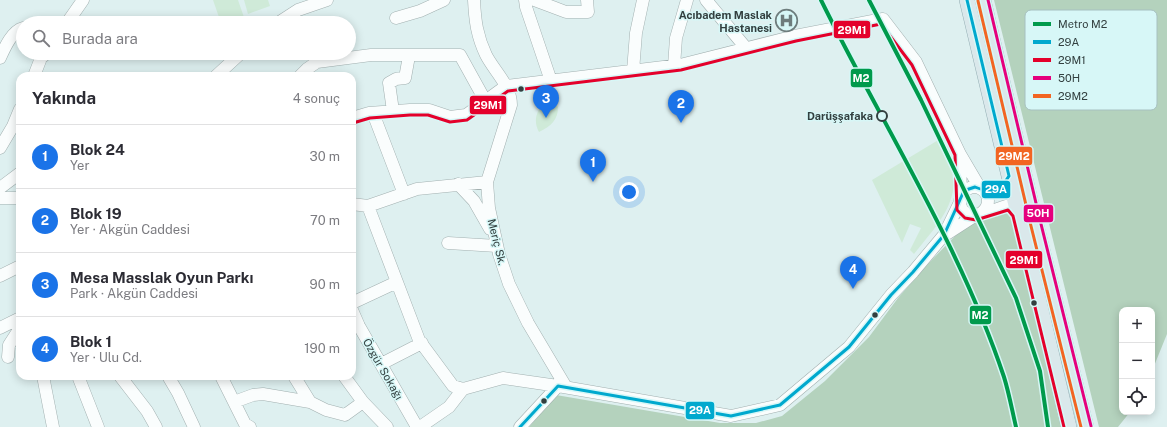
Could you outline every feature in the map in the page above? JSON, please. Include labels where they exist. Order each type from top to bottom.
[{"type":"main road","points":[[967,0],[1010,196],[1069,427]]},
{"type":"main road","points":[[983,0],[1086,427]]},
{"type":"main road","points":[[1010,196],[1025,199],[1029,193]]},
{"type":"street","points":[[71,16],[83,0]]},
{"type":"street","points":[[289,16],[298,10],[327,0]]},
{"type":"street","points":[[396,18],[420,11],[444,0]]},
{"type":"street","name":"Meriç Sk.","points":[[474,0],[476,28],[486,55],[506,86],[511,99],[511,105],[487,182],[489,208],[496,243],[509,284],[562,386]]},
{"type":"street","points":[[525,0],[551,81]]},
{"type":"street","points":[[534,0],[566,12],[588,12],[587,0]]},
{"type":"street","points":[[633,71],[636,34],[643,0]]},
{"type":"street","points":[[674,66],[676,38],[687,0]]},
{"type":"street","points":[[706,0],[746,48]]},
{"type":"street","points":[[356,117],[373,113],[410,110],[429,110],[450,117],[466,115],[486,102],[506,86],[674,66],[795,36],[883,19],[916,62],[960,154],[982,190],[987,194],[988,204],[984,212],[978,215],[971,215],[964,211],[960,200],[960,154]]},
{"type":"street","points":[[0,58],[4,49],[16,32]]},
{"type":"street","points":[[356,57],[371,55],[460,55],[486,102]]},
{"type":"street","points":[[393,111],[389,83],[396,79],[404,78],[409,56]]},
{"type":"street","points":[[36,72],[41,60]]},
{"type":"street","points":[[220,72],[233,60]]},
{"type":"street","points":[[304,72],[318,62],[333,60]]},
{"type":"street","points":[[373,113],[404,194]]},
{"type":"street","points":[[0,148],[16,119]]},
{"type":"street","points":[[0,188],[16,176]]},
{"type":"street","points":[[356,204],[368,206],[417,189],[487,182]]},
{"type":"street","points":[[448,243],[496,243],[474,201],[458,184]]},
{"type":"street","points":[[368,206],[422,343],[453,386],[463,389],[503,378],[562,386],[731,416],[780,405],[849,347],[891,295],[913,272],[944,235],[966,190],[970,188],[1010,196]]},
{"type":"street","points":[[944,235],[1010,196]]},
{"type":"street","points":[[0,198],[16,198]]},
{"type":"street","points":[[0,276],[16,268]]},
{"type":"street","points":[[356,301],[397,282]]},
{"type":"street","name":"Özgür Sokağı","points":[[356,319],[417,427]]},
{"type":"street","points":[[0,328],[16,320]]},
{"type":"street","points":[[8,357],[9,345],[16,334]]},
{"type":"street","points":[[381,364],[422,343]]},
{"type":"street","points":[[44,380],[53,427]]},
{"type":"street","points":[[80,380],[98,427]]},
{"type":"street","points":[[123,380],[147,412],[156,427]]},
{"type":"street","points":[[170,380],[194,427]]},
{"type":"street","points":[[224,380],[245,426]]},
{"type":"street","points":[[296,380],[310,402]]},
{"type":"street","points":[[347,380],[363,402],[387,427]]},
{"type":"street","points":[[520,427],[562,386]]},
{"type":"street","points":[[420,427],[449,407],[463,389]]},
{"type":"street","points":[[234,402],[253,395],[263,394],[310,402],[326,410],[345,415],[363,402]]},
{"type":"green space","points":[[213,0],[238,0],[244,16],[219,16]]},
{"type":"green space","points":[[244,0],[268,0],[270,6],[248,14]]},
{"type":"green space","points":[[994,0],[1167,0],[1167,334],[1155,364],[1155,307],[1119,307],[1119,415],[1128,415],[1118,427],[1099,427]]},
{"type":"green space","points":[[552,101],[558,107],[557,116],[550,125],[539,132],[536,124],[536,116],[539,109],[545,102]]},
{"type":"green space","points":[[940,139],[947,146],[952,156],[954,177],[953,190],[950,201],[939,223],[914,254],[910,250],[921,228],[910,224],[902,243],[872,180]]},
{"type":"green space","points":[[1012,207],[1063,427],[529,427],[556,395],[720,423],[756,423],[782,416],[825,381],[869,337],[898,298],[955,236],[967,227]]},
{"type":"metro line","name":"M2","points":[[821,0],[943,232],[965,280],[986,328],[1004,377],[1016,427]]},
{"type":"metro line","name":"M2","points":[[869,0],[921,100],[1016,298],[1040,371],[1048,427]]},
{"type":"transit line","name":"29A","points":[[520,427],[558,386],[731,416],[780,405],[849,347],[891,295],[913,272],[944,235],[963,193],[966,190],[975,187],[990,191],[995,190],[999,188],[1009,176],[967,0]]},
{"type":"transit line","name":"50H","points":[[988,0],[1091,426]]},
{"type":"transit line","name":"29M2","points":[[978,1],[1030,222],[1081,427]]},
{"type":"transit line","name":"29M1","points":[[356,122],[370,118],[410,115],[428,115],[450,122],[467,120],[508,91],[681,70],[796,41],[881,24],[912,65],[955,155],[957,210],[965,218],[976,220],[1008,210],[1013,216],[1064,427]]},
{"type":"place","name":"Acıbadem Maslak Hastanesi","points":[[787,21]]},
{"type":"place","name":"Darüşşafaka","points":[[882,116]]},
{"type":"place","name":"Mesa Masslak Oyun Parkı","points":[[546,118]]},
{"type":"place","name":"Blok 19","points":[[681,123]]},
{"type":"place","name":"Blok 24","points":[[593,182]]},
{"type":"place","name":"Blok 1","points":[[853,289]]}]
